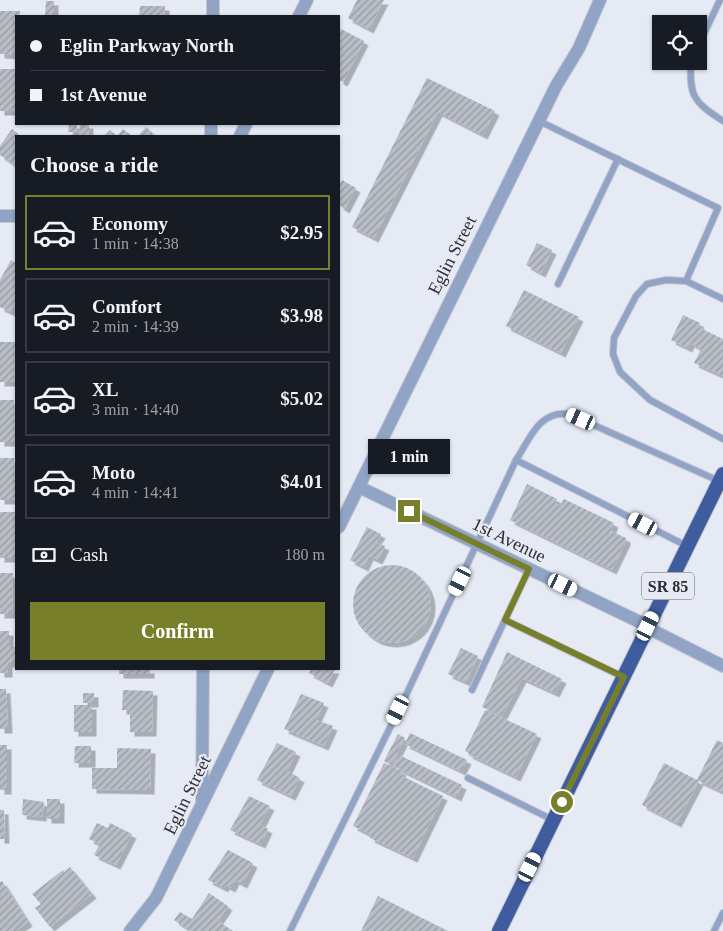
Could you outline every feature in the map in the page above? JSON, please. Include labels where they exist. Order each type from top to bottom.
[{"type":"highway","name":"SR 85","points":[[499,931],[721,478]]},
{"type":"street","points":[[213,15],[214,0]]},
{"type":"street","points":[[300,15],[307,0]]},
{"type":"street","name":"Eglin Street","points":[[340,525],[539,121],[579,48],[600,0]]},
{"type":"street","points":[[0,216],[15,216]]},
{"type":"street","name":"1st Avenue","points":[[359,487],[648,626],[652,630],[723,666]]},
{"type":"street","points":[[202,805],[204,670]]},
{"type":"street","name":"Eglin Street","points":[[130,931],[156,898],[268,670]]},
{"type":"lane","points":[[707,27],[720,0]]},
{"type":"lane","points":[[691,70],[692,94],[703,108],[723,121]]},
{"type":"lane","points":[[539,121],[718,208],[686,281]]},
{"type":"lane","points":[[558,284],[618,159]]},
{"type":"lane","points":[[723,299],[686,281],[666,280],[647,284],[636,296],[614,338],[613,354],[620,372],[650,400],[723,439]]},
{"type":"lane","points":[[290,931],[402,702],[516,460],[540,423],[547,416],[558,412],[569,414],[721,478]]},
{"type":"lane","points":[[516,460],[688,546]]},
{"type":"lane","points":[[472,690],[529,569]]},
{"type":"lane","points":[[505,620],[624,677]]},
{"type":"lane","points":[[468,778],[553,820]]},
{"type":"lane","points":[[714,931],[723,913]]},
{"type":"building","points":[[357,0],[384,0],[369,29],[348,18]]},
{"type":"building","points":[[46,1],[54,1],[54,15],[45,15]]},
{"type":"building","points":[[140,6],[165,6],[165,15],[139,15]]},
{"type":"building","points":[[0,11],[20,11],[20,15],[15,15],[15,55],[0,54]]},
{"type":"building","points":[[341,29],[364,41],[343,82],[340,80]]},
{"type":"building","points":[[0,69],[15,69],[15,111],[0,111]]},
{"type":"building","points":[[427,78],[495,111],[483,135],[438,112],[374,238],[352,227]]},
{"type":"building","points":[[69,125],[77,125],[76,132],[68,132]]},
{"type":"building","points":[[80,125],[89,125],[89,135],[79,135]]},
{"type":"building","points":[[146,127],[155,135],[139,135]]},
{"type":"building","points":[[12,129],[20,135],[15,135],[14,165],[0,155],[0,146]]},
{"type":"building","points":[[123,129],[131,135],[118,135]]},
{"type":"building","points":[[110,130],[116,135],[105,135]]},
{"type":"building","points":[[342,180],[356,188],[345,209],[340,206],[340,183]]},
{"type":"building","points":[[537,243],[552,250],[541,273],[526,265]]},
{"type":"building","points":[[11,260],[15,262],[15,304],[11,312],[0,307],[0,280]]},
{"type":"building","points":[[524,290],[579,317],[561,353],[506,326]]},
{"type":"building","points":[[683,315],[700,323],[698,327],[723,339],[723,376],[694,363],[701,349],[690,343],[688,348],[671,340]]},
{"type":"building","points":[[0,342],[15,342],[14,382],[0,382]]},
{"type":"building","points":[[0,400],[14,400],[15,442],[0,442]]},
{"type":"building","points":[[0,458],[14,458],[15,499],[0,500]]},
{"type":"building","points":[[527,484],[557,499],[555,504],[560,506],[564,499],[614,523],[611,531],[626,538],[626,541],[612,570],[510,520]]},
{"type":"building","points":[[0,512],[15,512],[15,558],[0,558]]},
{"type":"building","points":[[367,527],[381,534],[376,542],[385,546],[378,560],[369,556],[364,567],[350,560]]},
{"type":"building","points":[[392,565],[407,568],[420,576],[428,589],[431,604],[428,619],[420,632],[407,640],[392,643],[377,640],[364,632],[356,619],[353,604],[356,589],[364,576],[377,568]]},
{"type":"building","points":[[0,573],[13,573],[12,614],[0,614]]},
{"type":"building","points":[[0,631],[9,631],[9,647],[15,647],[15,663],[8,663],[8,673],[0,673]]},
{"type":"building","points":[[461,648],[478,656],[466,682],[448,674]]},
{"type":"building","points":[[507,652],[562,679],[555,693],[522,678],[502,716],[482,707]]},
{"type":"building","points":[[119,670],[150,670],[150,674],[119,674]]},
{"type":"building","points":[[310,670],[334,670],[328,683],[309,673]]},
{"type":"building","points":[[0,689],[6,689],[8,729],[0,729]]},
{"type":"building","points":[[123,690],[153,691],[152,732],[130,732],[130,710],[122,710]]},
{"type":"building","points":[[83,693],[94,693],[94,703],[83,703]]},
{"type":"building","points":[[301,694],[324,703],[316,720],[333,726],[324,746],[284,729]]},
{"type":"building","points":[[74,705],[92,705],[92,732],[74,732]]},
{"type":"building","points":[[485,710],[537,734],[516,777],[465,751]]},
{"type":"building","points":[[410,733],[467,760],[461,771],[405,744]]},
{"type":"building","points":[[398,734],[405,738],[391,765],[384,761]]},
{"type":"building","points":[[717,740],[723,743],[723,792],[697,780]]},
{"type":"building","points":[[277,743],[296,752],[287,771],[300,778],[291,796],[257,780]]},
{"type":"building","points":[[0,745],[7,745],[7,790],[0,790]]},
{"type":"building","points":[[75,746],[91,746],[91,763],[74,763]]},
{"type":"building","points":[[117,748],[151,749],[150,790],[92,789],[92,768],[117,768]]},
{"type":"building","points":[[399,755],[462,785],[457,797],[393,766]]},
{"type":"building","points":[[384,763],[402,771],[400,775],[443,796],[413,858],[370,838],[371,835],[353,826]]},
{"type":"building","points":[[664,763],[699,781],[677,823],[642,805]]},
{"type":"building","points":[[249,796],[270,806],[260,825],[268,829],[261,844],[230,830]]},
{"type":"building","points":[[23,799],[44,802],[42,817],[22,815]]},
{"type":"building","points":[[47,799],[60,799],[60,819],[47,819]]},
{"type":"building","points":[[0,810],[4,810],[5,839],[0,839]]},
{"type":"building","points":[[97,823],[108,828],[110,823],[132,834],[116,865],[94,855],[100,844],[89,839]]},
{"type":"building","points":[[228,850],[253,863],[243,884],[235,880],[231,888],[225,885],[224,888],[208,880]]},
{"type":"building","points":[[70,867],[92,894],[50,927],[35,908],[41,904],[32,894],[63,870],[64,872]]},
{"type":"building","points":[[2,881],[28,922],[15,931],[0,931],[0,882]]},
{"type":"building","points":[[209,893],[228,906],[218,921],[233,931],[190,931],[174,920],[180,912],[192,919]]},
{"type":"building","points":[[378,896],[448,931],[361,931]]},
{"type":"route","points":[[409,511],[529,569],[505,620],[624,677],[562,802]]}]
